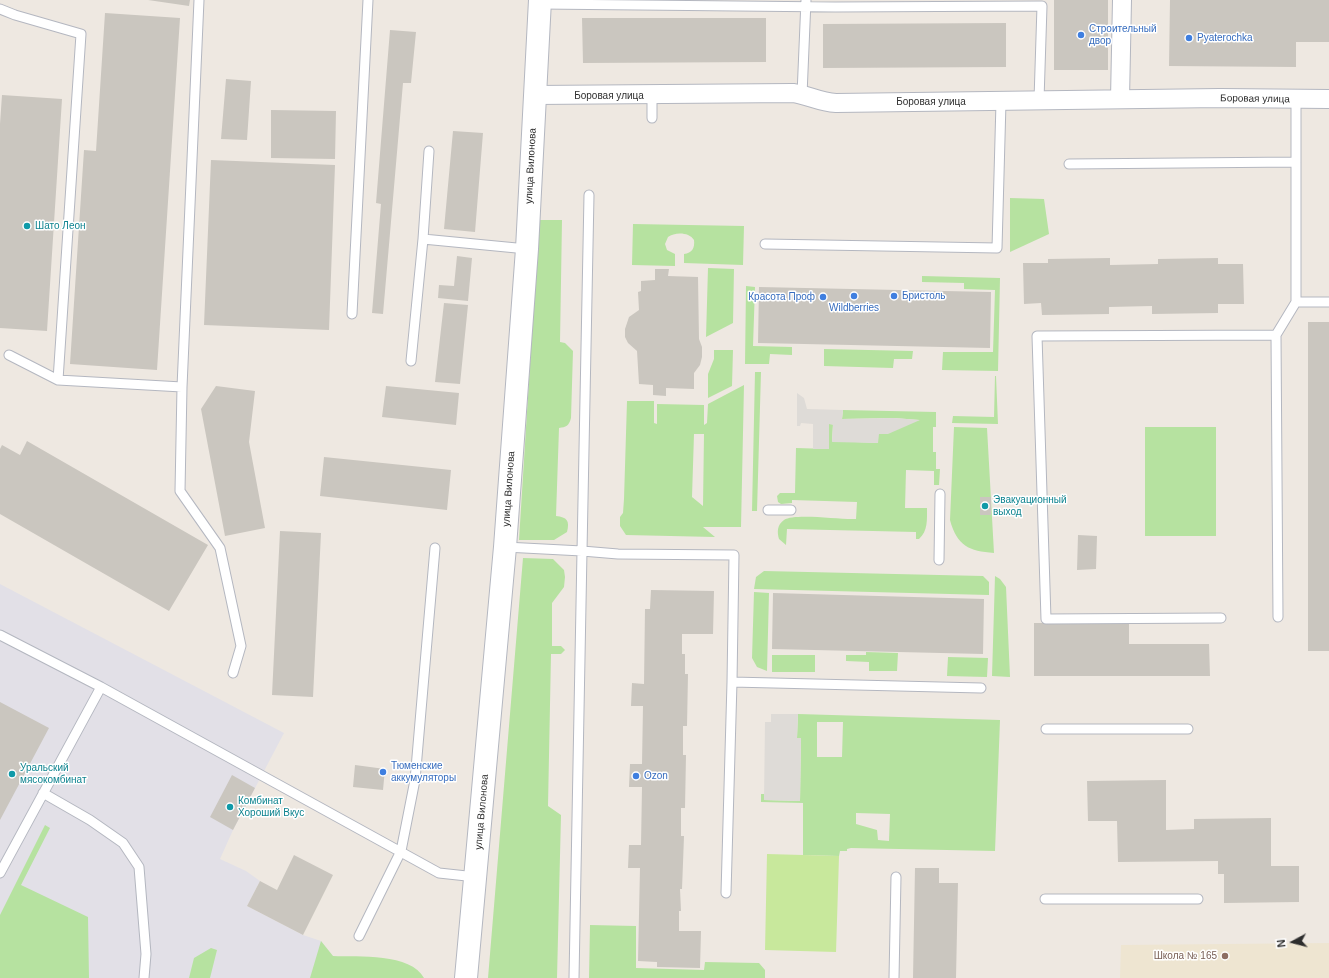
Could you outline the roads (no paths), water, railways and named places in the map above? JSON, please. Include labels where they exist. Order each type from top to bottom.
[{"type":"street","points":[[1120,100],[1122,0]]},
{"type":"street","name":"улица Вилонова","points":[[466,978],[505,547],[527,249],[540,2]]},
{"type":"street","name":"Боровая улица","points":[[535,95],[802,95],[821,102],[836,103],[1220,98],[1329,99]]},
{"type":"lane","points":[[199,0],[182,387],[180,491],[220,548],[241,646],[233,673]]},
{"type":"lane","points":[[352,314],[368,0]]},
{"type":"lane","points":[[540,2],[1042,3],[1039,100]]},
{"type":"lane","points":[[802,95],[806,3]]},
{"type":"lane","points":[[0,9],[15,15],[81,34],[58,380]]},
{"type":"lane","points":[[652,96],[652,118]]},
{"type":"lane","points":[[1278,617],[1276,335],[1296,302],[1296,99]]},
{"type":"lane","points":[[765,244],[997,248],[1001,102]]},
{"type":"lane","points":[[411,361],[423,239],[429,150]]},
{"type":"lane","points":[[1069,164],[1296,162]]},
{"type":"lane","points":[[574,978],[589,194]]},
{"type":"lane","points":[[423,239],[527,249]]},
{"type":"lane","points":[[1296,302],[1329,302]]},
{"type":"lane","points":[[1221,618],[1046,619],[1037,336],[1276,335]]},
{"type":"lane","points":[[9,355],[58,380],[182,387]]},
{"type":"lane","points":[[939,560],[940,494]]},
{"type":"lane","points":[[768,510],[791,510]]},
{"type":"lane","points":[[505,547],[618,554],[734,555],[726,893]]},
{"type":"lane","points":[[358,936],[402,851],[415,780],[435,548]]},
{"type":"lane","points":[[0,635],[101,687],[402,851],[439,873],[476,877]]},
{"type":"lane","points":[[732,682],[981,688]]},
{"type":"lane","points":[[0,873],[101,687]]},
{"type":"lane","points":[[1046,729],[1188,729]]},
{"type":"lane","points":[[43,793],[90,820],[123,843],[139,867],[146,954],[144,978]]},
{"type":"lane","points":[[894,978],[896,877]]},
{"type":"lane","points":[[1045,899],[1198,899]]},
{"type":"place","name":"Строительный двор","points":[[1081,35]]},
{"type":"place","name":"Pyaterochka","points":[[1189,38]]},
{"type":"place","name":"Шато Леон","points":[[27,226]]},
{"type":"place","name":"Wildberries","points":[[854,296]]},
{"type":"place","name":"Бристоль","points":[[894,296]]},
{"type":"place","name":"Красота Проф","points":[[823,297]]},
{"type":"place","name":"Эвакуационный выход","points":[[985,506]]},
{"type":"place","name":"Тюменские аккумуляторы","points":[[383,772]]},
{"type":"place","name":"Уральский мясокомбинат","points":[[12,774]]},
{"type":"place","name":"Ozon","points":[[636,776]]},
{"type":"place","name":"Комбинат Хороший Вкус","points":[[230,807]]},
{"type":"place","name":"Школа № 165","points":[[1225,956]]}]
